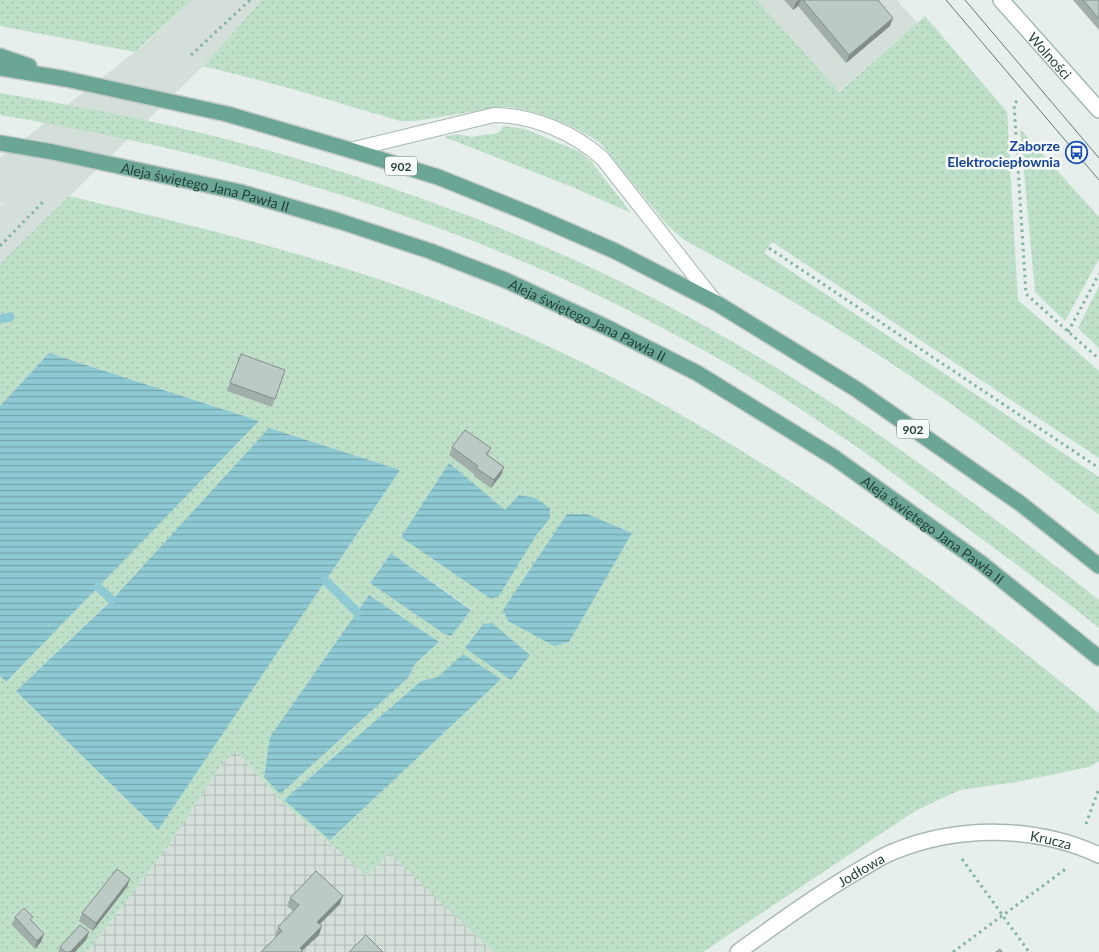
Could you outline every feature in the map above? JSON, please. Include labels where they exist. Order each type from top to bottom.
[{"type":"main road","points":[[0,56],[66,79]]},
{"type":"main road","name":"902","points":[[0,68],[66,79],[227,114],[350,150],[438,177],[615,251],[718,304],[856,389],[1021,504],[1099,566]]},
{"type":"main road","name":"Aleja świętego Jana Pawła II","points":[[0,143],[53,152],[240,192],[339,221],[430,251],[505,280],[606,326],[697,374],[835,458],[981,563],[1099,658]]},
{"type":"street","name":"Wolności","points":[[1001,0],[1099,110]]},
{"type":"street","name":"Krucza","points":[[1002,832],[1042,836],[1079,846],[1099,855]]},
{"type":"street","name":"Jodłowa","points":[[738,952],[842,880],[894,851],[946,836],[1002,832]]},
{"type":"lane","points":[[350,150],[494,115],[511,115],[530,120],[577,139],[589,146],[603,159],[718,304]]},
{"type":"path","points":[[190,55],[250,0]]},
{"type":"path","points":[[1017,101],[1014,104],[1026,294],[1099,359]]},
{"type":"path","points":[[0,246],[43,202]]},
{"type":"path","points":[[769,248],[1099,468]]},
{"type":"path","points":[[1068,332],[1099,274]]},
{"type":"path","points":[[953,952],[1071,865],[1099,788]]},
{"type":"path","points":[[946,836],[1029,952]]},
{"type":"shaded area","points":[[192,0],[262,0],[203,66],[0,264],[0,207],[5,201],[0,205],[0,158],[145,44]]},
{"type":"shaded area","points":[[757,0],[897,0],[917,23],[838,92]]},
{"type":"shaded area","points":[[235,750],[280,800],[367,876],[390,852],[493,952],[87,952],[167,848],[219,768]]},
{"type":"green space","points":[[0,0],[192,0],[135,52],[0,26]]},
{"type":"green space","points":[[262,0],[757,0],[839,92],[925,16],[1007,112],[1018,300],[1099,371],[1099,458],[772,242],[764,253],[1099,477],[1099,515],[967,416],[884,358],[785,297],[684,240],[667,225],[600,143],[579,130],[539,114],[501,107],[416,121],[400,121],[289,88],[203,66]]},
{"type":"green space","points":[[0,93],[97,110],[193,131],[325,167],[391,188],[519,236],[644,294],[705,326],[808,388],[956,490],[1099,600],[1099,628],[872,458],[791,403],[699,348],[575,284],[416,220],[334,193],[251,169],[167,148],[84,130],[0,115]]},
{"type":"green space","points":[[504,126],[525,129],[580,152],[591,161],[631,213],[570,186],[444,137],[457,134],[471,137],[498,133]]},
{"type":"green space","points":[[1020,129],[1099,217],[1099,259],[1065,321],[1035,292]]},
{"type":"green space","points":[[69,196],[186,224],[302,255],[416,292],[528,337],[605,374],[681,415],[754,459],[826,506],[965,606],[1099,713],[1099,761],[1089,767],[1016,782],[960,790],[915,811],[703,952],[493,952],[390,853],[367,876],[280,800],[235,750],[219,768],[167,848],[87,952],[0,952],[0,676],[6,682],[258,421],[49,353],[0,406],[0,264]],"holes":[[[400,470],[325,580],[16,691],[112,600]],[[391,553],[471,609],[451,635],[370,583]],[[369,595],[438,643],[415,664],[408,678],[280,793],[357,612]],[[438,677],[284,800],[421,681]]]},
{"type":"green space","points":[[1099,286],[1099,348],[1078,328]]},
{"type":"water","points":[[49,353],[259,421],[6,682],[0,676],[0,406]]},
{"type":"water","points":[[269,428],[400,470],[158,830],[16,691],[112,600]]},
{"type":"water","points":[[449,463],[505,510],[519,495],[535,498],[550,508],[550,518],[535,537],[499,596],[491,599],[401,537]]},
{"type":"water","points":[[567,514],[587,514],[632,533],[569,642],[554,646],[508,621],[503,610]]},
{"type":"water","points":[[391,553],[471,610],[451,636],[443,633],[370,583]]},
{"type":"water","points":[[369,595],[439,642],[415,664],[408,678],[280,794],[264,777],[270,737]]},
{"type":"water","points":[[492,623],[530,655],[511,680],[465,648],[483,624]]},
{"type":"water","points":[[463,654],[501,679],[330,840],[284,800],[421,681],[438,677]]},
{"type":"building","points":[[803,0],[878,0],[893,18],[849,55]]},
{"type":"building","points":[[1083,0],[1099,0],[1099,19]]},
{"type":"building","points":[[241,354],[285,370],[275,399],[230,383]]},
{"type":"building","points":[[465,430],[491,448],[486,454],[504,467],[494,480],[476,468],[478,466],[452,447]]},
{"type":"building","points":[[117,869],[130,879],[96,923],[82,913]]},
{"type":"building","points":[[316,871],[343,896],[317,922],[322,926],[300,948],[302,952],[261,952],[282,931],[278,927],[299,905],[290,898]]},
{"type":"building","points":[[24,908],[33,917],[30,919],[44,934],[37,941],[15,917]]},
{"type":"building","points":[[80,925],[89,932],[70,952],[65,952],[60,947]]},
{"type":"building","points":[[366,935],[383,952],[349,952]]},
{"type":"waterway","points":[[0,319],[10,317]]},
{"type":"waterway","points":[[325,580],[357,612]]},
{"type":"waterway","points":[[98,587],[112,600]]},
{"type":"tram line","points":[[946,0],[1099,180]]},
{"type":"tram line","points":[[965,0],[1099,158]]},
{"type":"place","name":"Zaborze Elektrociepłownia","points":[[1076,153]]}]
